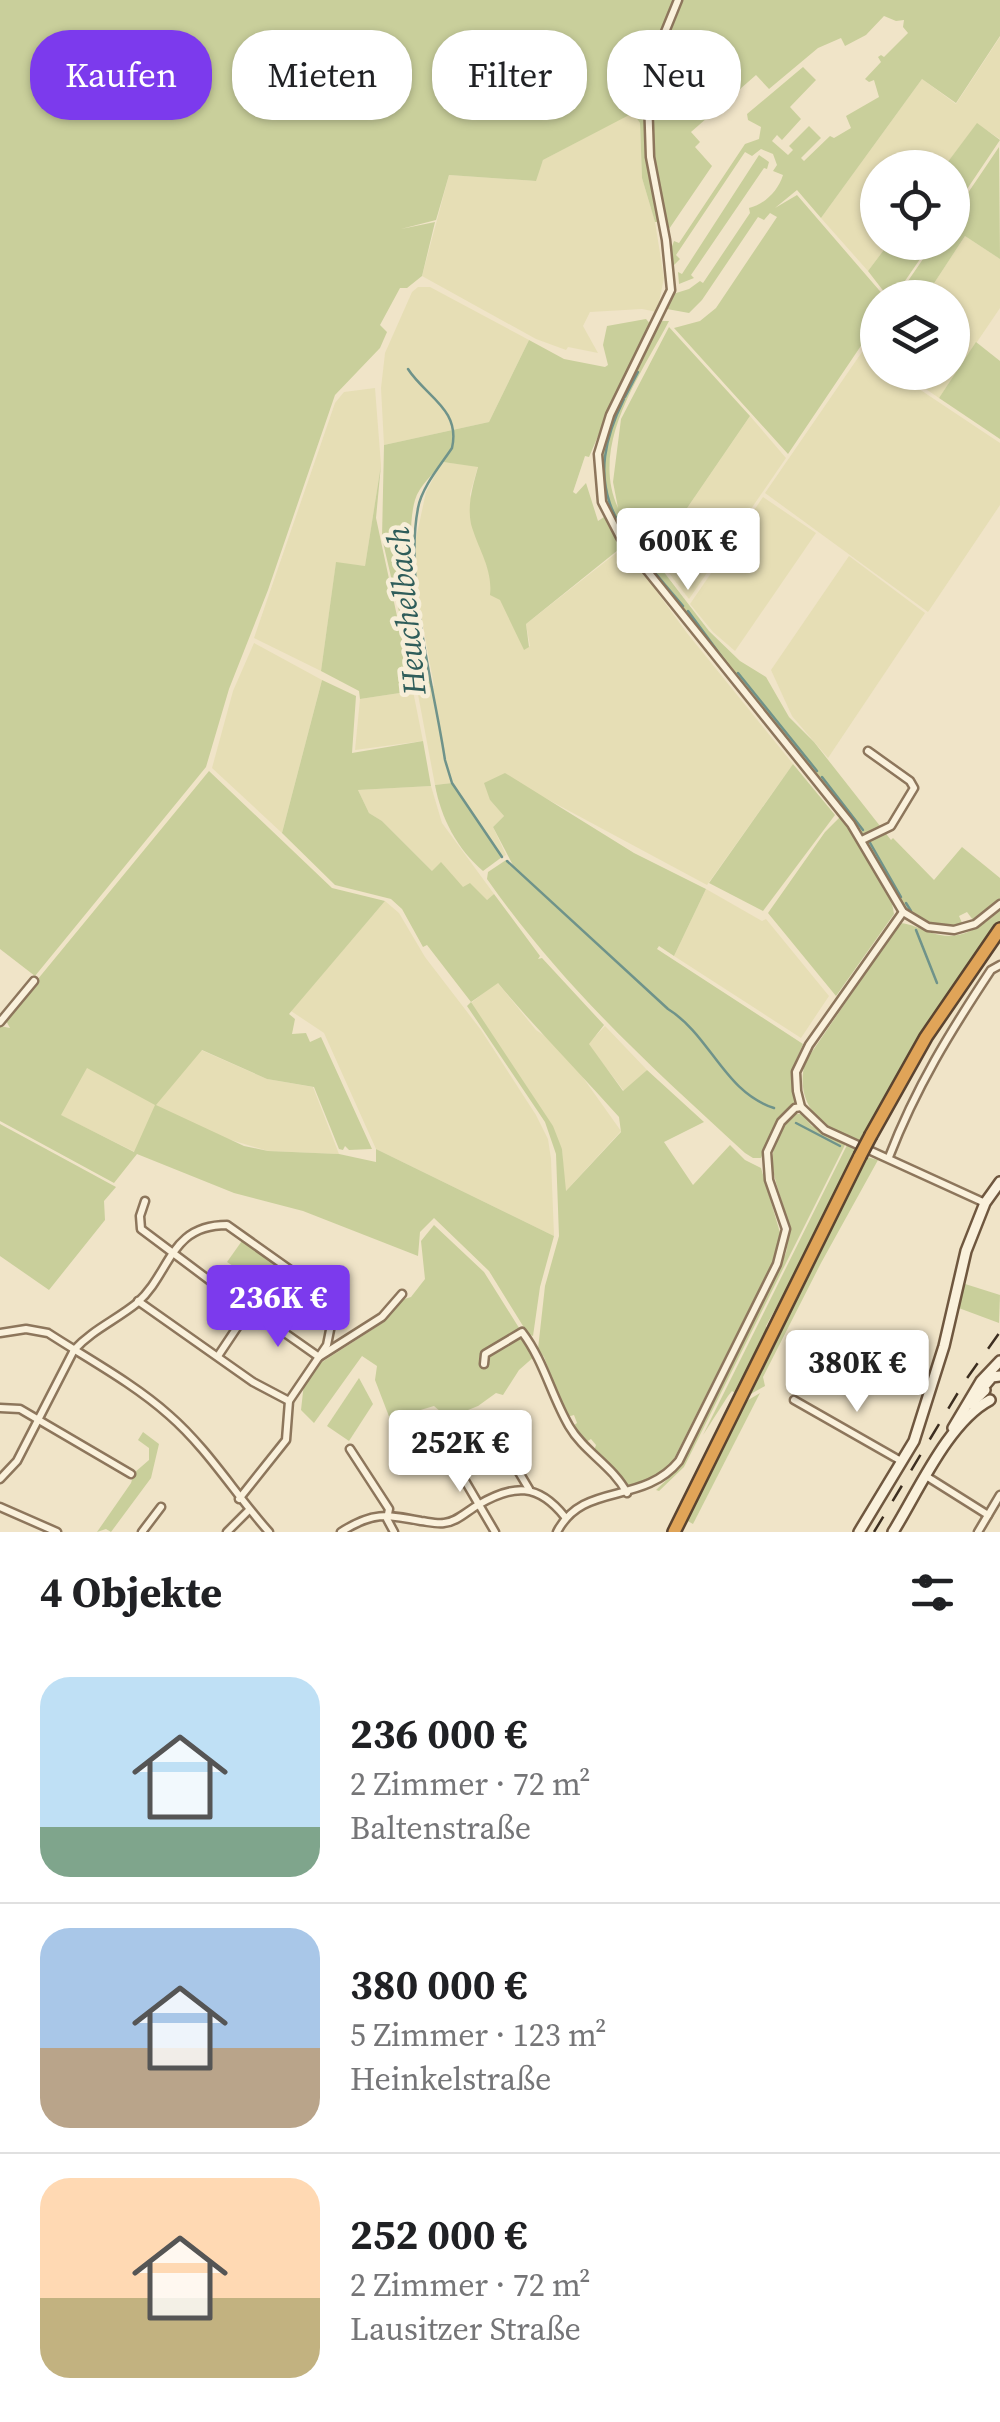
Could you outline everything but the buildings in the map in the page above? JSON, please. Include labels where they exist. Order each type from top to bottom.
[{"type":"highway","points":[[674,1532],[871,1135],[926,1037],[998,933]]},
{"type":"street","points":[[678,0],[652,64],[648,99],[650,157],[671,290],[602,435],[598,487],[606,515],[862,840],[903,912],[928,927],[954,930],[976,924],[1000,904]]},
{"type":"street","points":[[862,840],[892,826],[914,788],[868,751]]},
{"type":"street","points":[[903,912],[804,1053],[796,1072],[801,1106],[825,1130],[985,1203]]},
{"type":"street","points":[[889,1157],[909,1106],[940,1046],[991,970],[1000,965]]},
{"type":"street","points":[[0,1022],[34,981]]},
{"type":"street","points":[[557,1532],[565,1517],[594,1498],[638,1490],[660,1480],[679,1461],[777,1264],[786,1229],[768,1180],[767,1152],[781,1122],[801,1106]]},
{"type":"street","points":[[858,1532],[902,1462],[923,1416],[966,1251],[985,1203],[1000,1182]]},
{"type":"street","points":[[145,1202],[141,1229],[236,1298],[244,1311],[218,1356]]},
{"type":"street","points":[[0,1478],[17,1461],[74,1350],[86,1337],[138,1302],[186,1236],[198,1228],[226,1225],[314,1286],[328,1301],[333,1314],[327,1345],[290,1401],[286,1440],[238,1499]]},
{"type":"street","points":[[318,1357],[382,1317],[402,1294]]},
{"type":"street","points":[[138,1302],[253,1382],[290,1401]]},
{"type":"street","points":[[244,1311],[252,1310],[318,1357]]},
{"type":"street","points":[[0,1333],[26,1329],[48,1333],[167,1413],[269,1532]]},
{"type":"street","points":[[484,1364],[485,1354],[522,1332],[541,1360],[570,1428],[620,1479],[626,1493]]},
{"type":"street","points":[[992,1397],[989,1380],[999,1370]]},
{"type":"street","points":[[941,1453],[980,1380],[999,1370]]},
{"type":"street","points":[[950,1435],[992,1397]]},
{"type":"street","points":[[894,1532],[941,1453],[973,1411],[992,1397]]},
{"type":"street","points":[[794,1400],[902,1462]]},
{"type":"street","points":[[0,1408],[20,1409],[38,1418],[131,1474]]},
{"type":"street","points":[[495,1532],[462,1474],[460,1441],[467,1442],[487,1430],[498,1437],[528,1489],[554,1503],[565,1517]]},
{"type":"street","points":[[350,1449],[388,1509],[394,1532]]},
{"type":"street","points":[[926,1476],[988,1515]]},
{"type":"street","points":[[341,1532],[364,1518],[388,1515],[441,1524],[506,1491],[528,1489]]},
{"type":"street","points":[[978,1532],[1000,1495]]},
{"type":"street","points":[[142,1532],[161,1507]]},
{"type":"street","points":[[0,1508],[57,1532]]},
{"type":"street","points":[[227,1532],[249,1510]]},
{"type":"shaded area","points":[[1000,37],[1000,139],[977,124],[957,150],[870,150],[922,79],[956,104]]},
{"type":"shaded area","points":[[618,120],[640,123],[642,178],[655,222],[664,278],[657,312],[590,312],[583,326],[598,353],[568,347],[566,350],[536,339],[422,276],[449,175],[535,181],[543,160]]},
{"type":"shaded area","points":[[860,164],[860,260],[876,260],[868,271],[821,218]]},
{"type":"shaded area","points":[[970,239],[1000,259],[1000,308],[970,352],[970,280],[936,280],[949,260],[970,260]]},
{"type":"shaded area","points":[[418,287],[430,287],[529,340],[489,422],[384,445],[381,388],[385,353],[412,292]]},
{"type":"shaded area","points":[[860,355],[860,390],[920,390],[1000,443],[1000,505],[928,612],[765,493]]},
{"type":"shaded area","points":[[375,388],[381,465],[365,566],[336,563],[321,671],[254,638],[335,403],[344,392]]},
{"type":"shaded area","points":[[927,390],[944,390],[939,398]]},
{"type":"shaded area","points":[[750,416],[786,458],[689,599],[655,555]]},
{"type":"shaded area","points":[[442,462],[478,466],[470,494],[486,564],[524,649],[530,646],[526,624],[624,547],[687,633],[793,764],[707,885],[505,773],[490,800],[504,816],[493,827],[506,855],[502,857],[452,783],[435,785],[417,689],[434,686],[416,587],[415,543],[426,492]]},
{"type":"shaded area","points":[[763,497],[816,533],[735,651],[690,604]]},
{"type":"shaded area","points":[[849,556],[925,613],[828,758],[792,716],[771,670]]},
{"type":"shaded area","points":[[254,643],[322,680],[282,833],[212,768],[233,691]]},
{"type":"shaded area","points":[[413,691],[423,741],[355,750],[360,699]]},
{"type":"shaded area","points":[[431,786],[442,823],[494,894],[487,900],[432,871],[369,813],[358,790]]},
{"type":"shaded area","points":[[706,889],[762,921],[766,919],[829,996],[801,1038],[674,956]]},
{"type":"shaded area","points":[[385,901],[399,913],[425,957],[481,1030],[536,1115],[548,1139],[551,1159],[554,1236],[376,1149],[324,1033],[291,1011]]},
{"type":"shaded area","points":[[497,982],[536,1030],[551,1040],[579,1072],[621,1131],[565,1192],[562,1149],[471,1003]]},
{"type":"shaded area","points":[[605,1026],[647,1070],[624,1091],[588,1044]]},
{"type":"shaded area","points":[[201,1050],[267,1079],[313,1087],[339,1154],[268,1151],[221,1137],[135,1152],[60,1115],[86,1068]]},
{"type":"green space","points":[[0,0],[1000,0],[1000,36],[956,103],[922,79],[870,150],[860,150],[860,164],[821,218],[797,190],[775,208],[797,195],[870,280],[860,280],[860,347],[788,454],[674,328],[700,321],[716,308],[777,217],[770,213],[764,220],[758,217],[689,313],[667,309],[673,294],[703,283],[750,213],[749,208],[765,200],[778,186],[783,175],[773,171],[777,165],[773,154],[761,149],[752,156],[745,152],[676,255],[680,259],[673,266],[671,249],[674,241],[679,243],[745,144],[759,139],[761,127],[748,120],[747,114],[803,67],[816,80],[790,107],[801,119],[782,140],[777,135],[772,141],[788,155],[793,150],[789,146],[809,126],[821,138],[801,158],[804,161],[830,136],[834,138],[851,128],[846,116],[879,97],[874,80],[865,79],[881,62],[878,57],[884,57],[908,33],[903,27],[904,20],[884,16],[866,35],[845,46],[841,38],[818,48],[769,89],[756,75],[741,88],[741,30],[607,30],[607,120],[620,120],[543,160],[536,181],[449,175],[436,220],[401,229],[435,222],[422,276],[407,288],[400,288],[380,325],[387,332],[380,348],[335,395],[268,590],[229,689],[206,767],[35,976],[0,949]]},
{"type":"green space","points":[[638,120],[705,120],[691,132],[700,142],[695,147],[712,166],[667,232],[661,222],[655,222],[642,178]]},
{"type":"green space","points":[[977,123],[1000,140],[970,185],[970,150],[957,150]]},
{"type":"green space","points":[[999,147],[1000,259],[970,239],[970,190]]},
{"type":"green space","points":[[759,155],[769,162],[767,169],[764,168],[691,275],[694,278],[679,284],[678,272],[682,274]]},
{"type":"green space","points":[[876,260],[919,260],[906,280],[875,280],[868,271]]},
{"type":"green space","points":[[922,260],[949,260],[936,280],[909,280]]},
{"type":"green space","points":[[646,319],[652,326],[589,457],[585,456],[573,492],[576,494],[586,483],[598,521],[604,517],[623,546],[526,624],[529,647],[524,650],[500,600],[490,595],[487,568],[470,517],[478,467],[443,462],[420,490],[412,519],[412,567],[432,687],[417,689],[382,538],[384,445],[489,422],[529,340],[564,359],[605,367],[608,365],[603,345],[607,326]]},
{"type":"green space","points":[[662,321],[669,321],[633,387],[614,435],[611,484],[618,508],[613,482],[621,419],[669,327],[750,416],[655,555],[620,511],[621,516],[709,631],[740,661],[766,677],[789,717],[814,742],[891,840],[934,880],[962,847],[1000,878],[1000,899],[973,920],[967,912],[959,916],[963,925],[935,925],[907,911],[856,826],[620,531],[611,514],[600,480],[606,432],[614,408]]},
{"type":"green space","points":[[976,342],[1000,361],[1000,439],[939,398],[944,390],[970,390],[970,351]]},
{"type":"green space","points":[[381,465],[376,518],[413,691],[360,699],[359,691],[321,671],[336,562],[365,566]]},
{"type":"green space","points":[[322,680],[356,696],[352,753],[423,741],[431,786],[358,790],[369,813],[432,871],[441,862],[463,887],[470,883],[487,900],[494,894],[540,956],[538,959],[542,958],[604,1025],[589,1044],[623,1091],[647,1070],[704,1122],[664,1142],[693,1185],[730,1145],[745,1160],[761,1168],[781,1236],[774,1259],[672,1463],[658,1474],[629,1486],[594,1451],[596,1445],[591,1439],[586,1442],[573,1426],[577,1423],[574,1415],[567,1417],[538,1349],[545,1286],[559,1236],[556,1154],[545,1122],[467,1006],[471,1002],[427,945],[423,947],[402,909],[391,899],[335,885],[282,833]],"holes":[[[498,983],[619,1117],[621,1132],[566,1191],[562,1149],[553,1126],[471,1002]]]},
{"type":"green space","points":[[793,764],[835,815],[763,911],[709,883]]},
{"type":"green space","points":[[209,771],[332,888],[385,901],[289,1014],[295,1019],[292,1034],[306,1033],[310,1042],[321,1037],[372,1149],[339,1149],[314,1087],[267,1079],[202,1050],[156,1105],[244,1146],[268,1151],[339,1154],[376,1162],[376,1149],[554,1236],[540,1287],[533,1336],[528,1334],[489,1271],[434,1218],[420,1232],[418,1256],[303,1211],[234,1193],[137,1154],[114,1183],[0,1121],[0,1026],[10,1028],[5,1019]],"holes":[[[87,1068],[155,1105],[134,1152],[61,1115]]]},
{"type":"green space","points":[[505,773],[634,853],[706,889],[674,956],[659,946],[657,949],[803,1044],[792,1069],[794,1103],[778,1119],[761,1158],[745,1153],[608,1023],[545,955],[487,879],[488,872],[506,860],[515,869],[493,827],[504,816],[490,800],[484,783]]},
{"type":"green space","points":[[452,783],[502,857],[483,871],[458,843],[441,809],[435,785]]},
{"type":"green space","points":[[840,817],[880,876],[894,914],[836,996],[768,913]]},
{"type":"green space","points":[[1000,910],[1000,921],[920,1035],[860,1142],[823,1122],[804,1091],[805,1062],[900,923],[951,936],[977,928]]},
{"type":"green space","points":[[794,1114],[801,1114],[812,1126],[845,1145],[684,1467],[656,1490],[682,1465],[786,1253],[786,1215],[776,1183],[773,1151]]},
{"type":"green space","points":[[0,1124],[116,1187],[104,1201],[105,1220],[49,1290],[0,1256]]},
{"type":"green space","points":[[847,1145],[856,1150],[811,1244],[735,1393],[732,1391],[728,1396],[703,1435]]},
{"type":"green space","points":[[867,1157],[878,1160],[763,1377],[765,1386],[749,1395]]},
{"type":"green space","points":[[434,1225],[484,1272],[536,1355],[519,1370],[503,1395],[496,1393],[478,1406],[448,1418],[434,1406],[390,1419],[375,1380],[377,1366],[362,1356],[314,1423],[301,1410],[304,1383],[319,1364],[384,1322],[398,1301],[411,1297],[425,1279],[421,1241]]},
{"type":"green space","points":[[244,1238],[277,1261],[260,1284],[227,1262]]},
{"type":"green space","points":[[962,1283],[1000,1295],[999,1323],[956,1307]]},
{"type":"green space","points":[[359,1378],[373,1404],[349,1441],[327,1426]]},
{"type":"green space","points":[[760,1393],[693,1524],[686,1520],[745,1402]]},
{"type":"green space","points":[[143,1432],[159,1444],[151,1478],[111,1532],[97,1532],[134,1473],[149,1460],[149,1448],[138,1440]]},
{"type":"waterway","name":"Heuchelbach","points":[[408,369],[447,413],[453,435],[452,448],[420,500],[415,537],[417,600],[445,760],[452,783],[502,857]]},
{"type":"waterway","points":[[625,397],[638,372]]},
{"type":"waterway","points":[[624,399],[610,433],[606,488],[625,534],[683,606]]},
{"type":"waterway","points":[[688,611],[727,664]]},
{"type":"waterway","points":[[738,673],[817,771]]},
{"type":"waterway","points":[[822,777],[863,830]]},
{"type":"waterway","points":[[869,841],[901,897]]},
{"type":"waterway","name":"Heuchelbach","points":[[507,861],[683,1020],[742,1090],[774,1108]]},
{"type":"waterway","points":[[906,903],[911,911]]},
{"type":"waterway","points":[[916,930],[937,983]]},
{"type":"waterway","name":"Heuchelbach","points":[[796,1123],[840,1146]]},
{"type":"railway","points":[[874,1532],[965,1381],[1000,1332]]}]
